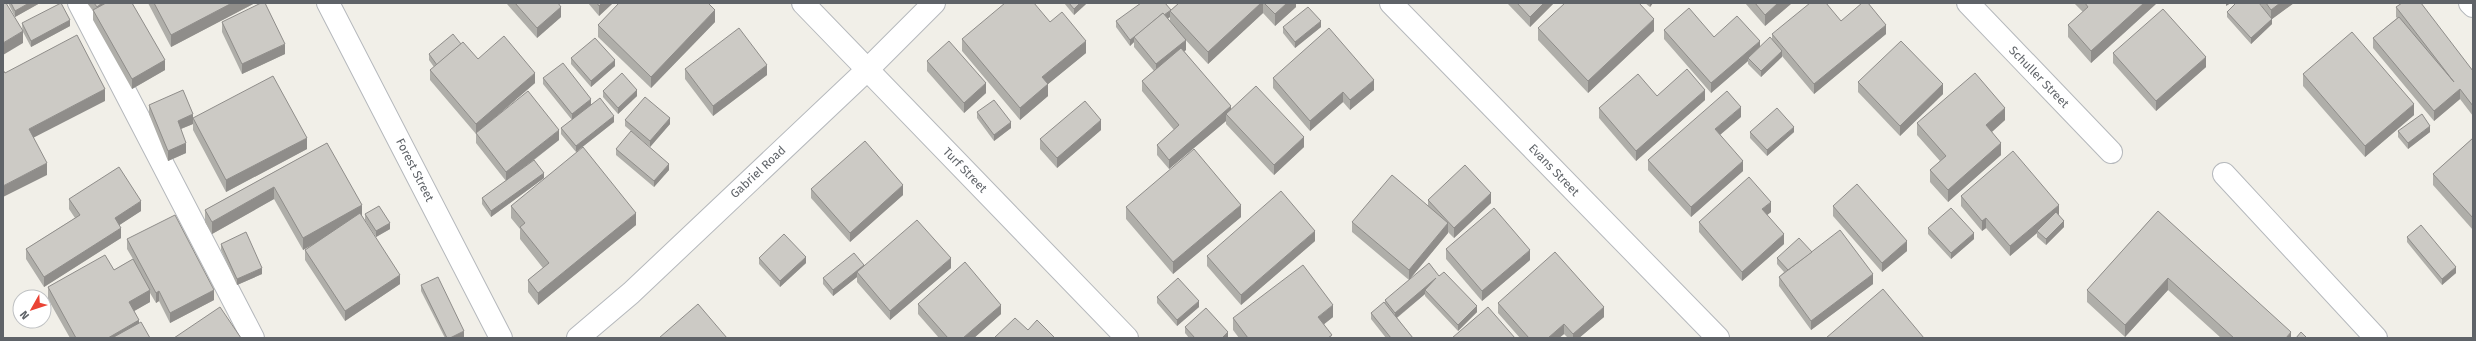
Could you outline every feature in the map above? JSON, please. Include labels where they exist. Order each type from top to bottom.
[{"type":"street","points":[[79,3],[253,338]]},
{"type":"street","name":"Forest Street","points":[[328,3],[501,338]]},
{"type":"street","name":"Turf Street","points":[[803,3],[1127,338]]},
{"type":"street","name":"Gabriel Road","points":[[578,338],[631,293],[868,69],[934,3]]},
{"type":"street","name":"Evans Street","points":[[1391,3],[1718,338]]},
{"type":"street","name":"Schuller Street","points":[[1968,3],[2111,152]]},
{"type":"street","points":[[2470,3],[2473,6]]},
{"type":"street","points":[[2224,174],[2376,338]]},
{"type":"building","points":[[3,3],[6,3],[23,31],[3,43]]},
{"type":"building","points":[[11,3],[29,3],[15,11]]},
{"type":"building","points":[[61,3],[70,20],[31,41],[22,23]]},
{"type":"building","points":[[94,3],[102,3],[97,7]]},
{"type":"building","points":[[106,3],[132,3],[165,60],[132,79],[93,10]]},
{"type":"building","points":[[154,3],[232,3],[171,35]]},
{"type":"building","points":[[261,3],[265,3],[285,44],[242,64],[222,22]]},
{"type":"building","points":[[515,3],[558,3],[561,7],[537,28]]},
{"type":"building","points":[[619,3],[708,3],[715,10],[651,77],[598,25]]},
{"type":"building","points":[[1005,3],[1034,3],[1050,22],[1062,12],[1086,41],[1042,77],[1048,84],[1020,108],[962,39]]},
{"type":"building","points":[[1069,3],[1080,3],[1074,9]]},
{"type":"building","points":[[1141,3],[1165,3],[1171,10],[1164,15],[1163,13],[1130,40],[1116,21]]},
{"type":"building","points":[[1179,3],[1261,3],[1208,52],[1170,11]]},
{"type":"building","points":[[1264,3],[1287,3],[1275,14]]},
{"type":"building","points":[[1517,3],[1544,3],[1530,17]]},
{"type":"building","points":[[1565,3],[1639,3],[1654,19],[1588,81],[1538,28]]},
{"type":"building","points":[[1755,3],[1778,3],[1765,15]]},
{"type":"building","points":[[1810,3],[1826,3],[1841,21],[1862,3],[1868,3],[1886,25],[1814,84],[1772,34]]},
{"type":"building","points":[[2085,3],[2144,3],[2091,51],[2068,25],[2088,7]]},
{"type":"building","points":[[2236,3],[2259,3],[2272,19],[2251,38],[2227,12]]},
{"type":"building","points":[[2266,3],[2280,3],[2271,10]]},
{"type":"building","points":[[2402,3],[2421,3],[2473,71],[2473,106],[2460,89],[2434,111],[2373,38],[2399,17],[2454,82],[2396,7]]},
{"type":"building","points":[[1308,7],[1321,21],[1295,42],[1283,27]]},
{"type":"building","points":[[1689,8],[1714,37],[1737,16],[1760,41],[1711,83],[1664,30]]},
{"type":"building","points":[[2163,9],[2206,57],[2156,101],[2113,53]]},
{"type":"building","points":[[1163,13],[1186,40],[1156,64],[1134,37]]},
{"type":"building","points":[[739,28],[767,65],[713,106],[685,69]]},
{"type":"building","points":[[1329,28],[1374,80],[1350,100],[1343,92],[1310,121],[1273,78]]},
{"type":"building","points":[[2352,32],[2414,104],[2365,146],[2303,74]]},
{"type":"building","points":[[453,34],[461,44],[437,65],[429,54]]},
{"type":"building","points":[[77,35],[105,89],[29,129],[47,163],[3,186],[3,70],[5,73]]},
{"type":"building","points":[[504,36],[535,73],[476,124],[430,70],[463,42],[478,59]]},
{"type":"building","points":[[1770,37],[1782,51],[1761,71],[1748,58]]},
{"type":"building","points":[[595,38],[615,60],[591,81],[571,58]]},
{"type":"building","points":[[949,41],[986,83],[964,103],[927,61]]},
{"type":"building","points":[[1901,41],[1943,84],[1900,126],[1858,82]]},
{"type":"building","points":[[1181,48],[1231,106],[1169,160],[1157,145],[1179,125],[1142,81]]},
{"type":"building","points":[[563,63],[591,99],[572,114],[543,78]]},
{"type":"building","points":[[1687,69],[1705,90],[1636,151],[1599,108],[1638,74],[1657,96]]},
{"type":"building","points":[[622,73],[637,90],[618,108],[603,91]]},
{"type":"building","points":[[1975,73],[2005,108],[1986,125],[2001,143],[1948,190],[1930,170],[1946,156],[1917,123]]},
{"type":"building","points":[[273,76],[307,138],[226,180],[193,118]]},
{"type":"building","points":[[1256,86],[1304,137],[1274,165],[1226,114]]},
{"type":"building","points":[[183,90],[193,114],[178,121],[186,143],[168,151],[149,105]]},
{"type":"building","points":[[528,91],[559,130],[506,172],[476,133]]},
{"type":"building","points":[[1727,91],[1741,107],[1715,129],[1743,161],[1691,207],[1648,160]]},
{"type":"building","points":[[645,97],[670,118],[650,141],[625,120]]},
{"type":"building","points":[[600,98],[614,116],[576,146],[561,128]]},
{"type":"building","points":[[994,100],[1011,122],[994,135],[977,112]]},
{"type":"building","points":[[1085,101],[1101,120],[1057,158],[1040,139]]},
{"type":"building","points":[[1777,108],[1794,127],[1767,150],[1750,132]]},
{"type":"building","points":[[2422,114],[2430,126],[2408,143],[2398,131]]},
{"type":"building","points":[[631,131],[669,164],[654,181],[616,149]]},
{"type":"building","points":[[2473,138],[2473,218],[2433,174]]},
{"type":"building","points":[[865,141],[903,185],[850,233],[811,189]]},
{"type":"building","points":[[327,143],[362,205],[303,238],[274,187],[212,222],[205,210]]},
{"type":"building","points":[[583,147],[636,213],[538,293],[528,280],[549,263],[520,227],[525,223],[511,206]]},
{"type":"building","points":[[1194,149],[1241,205],[1173,262],[1126,207]]},
{"type":"building","points":[[2013,151],[2059,205],[2010,246],[1986,218],[1982,221],[1961,196]]},
{"type":"building","points":[[534,160],[544,173],[491,211],[482,198]]},
{"type":"building","points":[[1465,165],[1491,193],[1454,228],[1428,200]]},
{"type":"building","points":[[119,167],[141,201],[115,218],[121,228],[44,277],[26,249],[80,215],[69,199]]},
{"type":"building","points":[[1392,175],[1448,223],[1409,270],[1352,222]]},
{"type":"building","points":[[1749,177],[1771,202],[1762,209],[1784,234],[1742,272],[1699,222]]},
{"type":"building","points":[[1857,184],[1907,241],[1882,263],[1833,206]]},
{"type":"building","points":[[1281,191],[1315,231],[1241,295],[1207,256]]},
{"type":"building","points":[[379,206],[390,223],[376,231],[365,214]]},
{"type":"building","points":[[1494,208],[1530,250],[1482,291],[1446,249]]},
{"type":"building","points":[[1951,208],[1974,233],[1951,253],[1928,228]]},
{"type":"building","points":[[2158,211],[2291,332],[2286,338],[2234,338],[2168,278],[2125,325],[2087,290]]},
{"type":"building","points":[[2056,212],[2064,221],[2046,239],[2037,231]]},
{"type":"building","points":[[360,213],[400,275],[345,311],[305,250]]},
{"type":"building","points":[[175,215],[214,290],[170,313],[159,291],[156,293],[127,239]]},
{"type":"building","points":[[917,220],[951,258],[890,311],[857,272]]},
{"type":"building","points":[[2421,225],[2456,267],[2442,279],[2407,237]]},
{"type":"building","points":[[1840,230],[1873,274],[1811,321],[1779,277]]},
{"type":"building","points":[[246,232],[262,268],[237,279],[221,244]]},
{"type":"building","points":[[784,234],[806,257],[780,281],[759,258]]},
{"type":"building","points":[[1799,238],[1812,252],[1788,270],[1777,258]]},
{"type":"building","points":[[1555,252],[1604,307],[1573,334],[1564,324],[1548,338],[1529,338],[1498,303]]},
{"type":"building","points":[[854,253],[864,265],[833,290],[823,278]]},
{"type":"building","points":[[105,255],[114,270],[133,259],[150,290],[129,302],[139,320],[108,338],[76,338],[52,294],[52,289],[49,289],[48,287]]},
{"type":"building","points":[[965,262],[1001,305],[963,338],[948,338],[918,304]]},
{"type":"building","points":[[1429,263],[1439,276],[1444,272],[1477,306],[1458,325],[1425,290],[1436,278],[1395,313],[1385,300]]},
{"type":"building","points":[[1303,265],[1333,305],[1318,317],[1332,335],[1328,338],[1248,338],[1233,318]]},
{"type":"building","points":[[438,277],[464,331],[450,338],[447,338],[421,285]]},
{"type":"building","points":[[1178,278],[1199,301],[1177,320],[1157,297]]},
{"type":"building","points":[[1883,289],[1924,338],[1826,338]]},
{"type":"building","points":[[1384,302],[1413,338],[1391,338],[1371,313]]},
{"type":"building","points":[[698,304],[727,338],[659,338]]},
{"type":"building","points":[[220,307],[241,338],[174,338]]},
{"type":"building","points":[[1488,307],[1515,338],[1452,338]]},
{"type":"building","points":[[1206,308],[1228,332],[1222,338],[1195,338],[1185,327]]},
{"type":"building","points":[[1015,318],[1028,330],[1037,320],[1055,338],[994,338]]},
{"type":"building","points":[[141,322],[150,338],[112,338]]},
{"type":"building","points":[[2301,332],[2307,338],[2296,338]]}]
